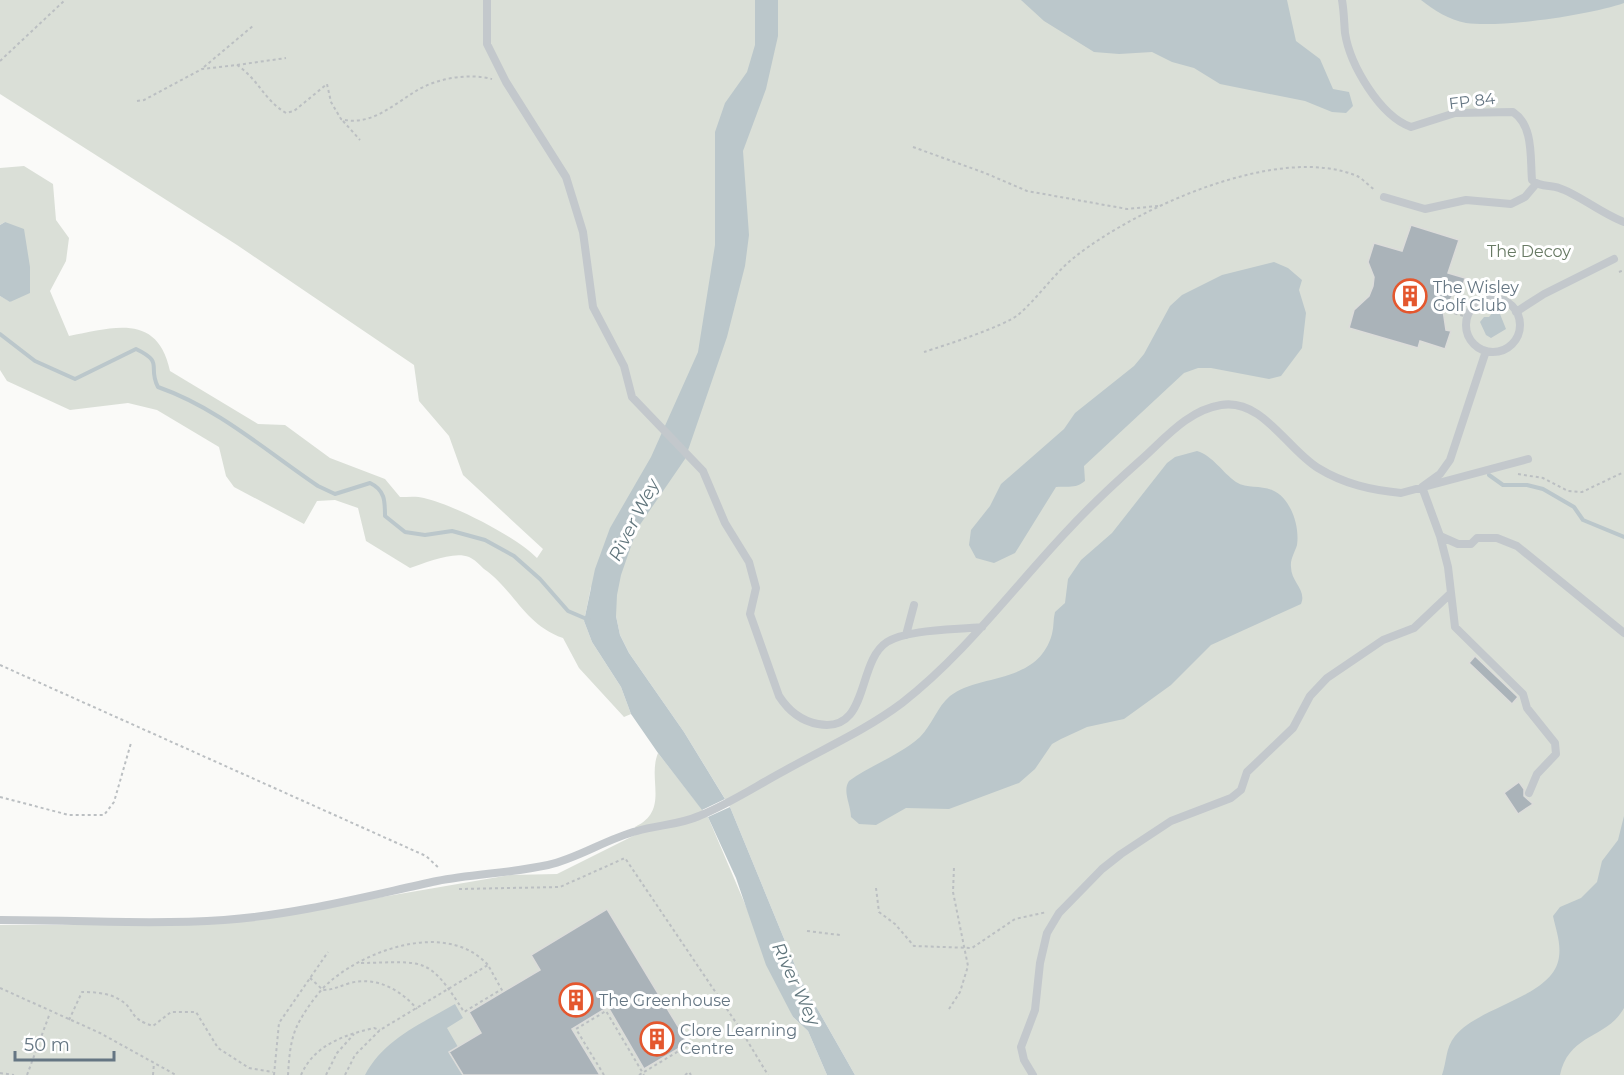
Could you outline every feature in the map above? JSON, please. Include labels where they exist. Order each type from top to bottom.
[{"type":"lane","points":[[487,0],[487,44],[506,82],[566,177],[583,232],[593,307],[624,366],[632,397],[703,471],[725,523],[754,575],[756,588],[750,614],[779,696],[786,706],[809,722],[822,725],[834,724],[847,718],[858,702],[869,664],[876,652],[888,641],[906,635],[982,627]]},
{"type":"lane","name":"FP 84","points":[[1342,0],[1346,34],[1355,62],[1371,92],[1388,114],[1411,127],[1455,113],[1513,112],[1520,116],[1526,128],[1532,180],[1536,184]]},
{"type":"lane","points":[[1384,197],[1425,209],[1466,200],[1511,204],[1525,197],[1536,184],[1562,189],[1602,214],[1624,222]]},
{"type":"lane","points":[[1516,312],[1544,294],[1614,260]]},
{"type":"lane","points":[[1488,299],[1499,299],[1509,303],[1516,312],[1520,328],[1512,345],[1503,350],[1486,351],[1474,345],[1469,338],[1466,330],[1467,317],[1479,303],[1488,299]]},
{"type":"lane","points":[[1422,487],[1440,474],[1450,460],[1486,351]]},
{"type":"lane","points":[[0,920],[226,920],[318,906],[445,880],[548,865],[580,856],[638,830],[657,829],[698,817],[847,737],[899,705],[934,676],[982,627],[1069,529],[1110,487],[1172,431],[1193,416],[1213,407],[1227,404],[1242,406],[1258,413],[1299,455],[1339,479],[1381,491],[1401,493],[1528,459]]},
{"type":"lane","points":[[1422,487],[1440,536],[1448,567],[1455,627],[1523,694],[1527,708],[1555,743],[1556,754],[1537,774],[1529,793]]},
{"type":"lane","points":[[1440,536],[1464,544],[1471,544],[1477,538],[1497,538],[1517,546],[1624,633]]},
{"type":"lane","points":[[1033,1075],[1024,1060],[1021,1047],[1035,1010],[1040,963],[1047,933],[1065,908],[1102,869],[1121,854],[1171,821],[1231,798],[1241,790],[1247,772],[1293,728],[1304,705],[1327,678],[1353,658],[1383,640],[1414,628],[1450,594]]},
{"type":"lane","points":[[906,635],[914,605]]},
{"type":"path","points":[[0,61],[65,0]]},
{"type":"path","points":[[137,101],[144,100],[202,69],[254,25]]},
{"type":"path","points":[[202,69],[286,58]]},
{"type":"path","points":[[237,65],[253,76],[272,105],[286,113],[294,111],[327,84],[332,102],[341,119],[360,140]]},
{"type":"path","points":[[341,119],[350,122],[377,115],[417,90],[444,80],[477,75],[506,82]]},
{"type":"path","points":[[914,147],[1027,191],[1127,208],[1161,206]]},
{"type":"path","points":[[924,352],[1017,316],[1076,256],[1122,226],[1213,183],[1286,169],[1322,169],[1357,177],[1384,197]]},
{"type":"path","points":[[1619,272],[1624,270]]},
{"type":"path","points":[[1443,310],[1467,317]]},
{"type":"path","points":[[1497,467],[1543,478],[1568,490],[1582,492],[1624,472]]},
{"type":"path","points":[[0,665],[426,855],[455,889],[560,887],[625,858],[768,1075]]},
{"type":"path","points":[[0,798],[69,815],[104,815],[114,802],[130,743]]},
{"type":"path","points":[[949,1009],[960,992],[968,966],[966,948],[959,932],[953,892],[954,867]]},
{"type":"path","points":[[876,888],[879,912],[895,924],[914,946],[972,948],[1015,920],[1065,908]]},
{"type":"path","points":[[807,931],[840,935]]},
{"type":"path","points":[[288,1075],[292,1042],[297,1027],[323,990],[331,981],[358,963],[395,947],[417,943],[463,947],[478,954],[488,965],[503,990],[464,1012],[441,976],[423,965],[402,960],[358,963]]},
{"type":"path","points":[[69,1020],[82,992],[97,992],[121,1000],[137,1021],[153,1026],[171,1012],[196,1012],[218,1048],[249,1068],[273,1074],[279,1023],[328,952]]},
{"type":"path","points":[[345,1075],[355,1055],[380,1030],[488,965]]},
{"type":"path","points":[[310,978],[323,990],[331,990],[352,982],[372,982],[391,987],[407,998],[417,1009]]},
{"type":"path","points":[[0,988],[100,1033],[176,1075]]},
{"type":"path","points":[[604,1075],[576,1029],[606,1011],[642,1074],[687,1046]]},
{"type":"path","points":[[27,1075],[51,1012]]},
{"type":"path","points":[[301,1075],[321,1049],[356,1032],[374,1028],[380,1030]]},
{"type":"path","points":[[326,1075],[337,1053],[356,1032]]},
{"type":"path","points":[[153,1075],[154,1063]]},
{"type":"path","points":[[685,1075],[689,1072],[691,1075]]},
{"type":"path","points":[[0,1073],[14,1075]]},
{"type":"green space","name":"The Decoy","points":[[0,0],[1624,0],[1624,1075],[855,1075],[801,980],[730,807],[684,732],[629,653],[620,635],[616,616],[591,587],[584,621],[592,642],[621,687],[631,714],[624,717],[579,668],[563,638],[550,632],[529,616],[495,578],[471,558],[455,555],[410,568],[366,541],[358,508],[335,500],[317,501],[304,524],[234,487],[226,476],[219,447],[157,410],[128,403],[70,410],[7,381],[0,370],[0,296],[11,302],[5,222],[0,225],[0,168],[24,166],[53,184],[56,220],[69,238],[66,261],[50,291],[69,336],[118,328],[132,328],[145,332],[164,352],[170,371],[258,424],[285,425],[330,458],[385,479],[400,497],[424,498],[467,514],[514,540],[537,558],[543,549],[463,475],[449,436],[419,401],[414,365],[237,245],[0,94]]},
{"type":"green space","points":[[658,753],[708,817],[793,1017],[808,1031],[827,1075],[0,1075],[0,925],[119,925],[243,921],[510,875],[557,874],[635,835],[635,827],[646,820],[655,803],[655,763]]},
{"type":"water","name":"River Wey","points":[[755,0],[778,0],[778,36],[766,89],[743,151],[749,235],[745,266],[727,337],[685,459],[637,529],[621,575],[617,595],[616,616],[620,635],[629,653],[684,732],[725,799],[702,810],[631,714],[621,687],[592,642],[584,621],[595,569],[610,528],[651,457],[698,352],[715,245],[715,132],[725,103],[747,72],[755,45]]},
{"type":"water","points":[[1021,0],[1287,0],[1296,41],[1320,59],[1333,89],[1349,92],[1353,106],[1346,113],[1332,112],[1305,101],[1220,84],[1194,68],[1172,62],[1152,52],[1119,54],[1094,52],[1044,21]]},
{"type":"water","points":[[1421,0],[1624,0],[1624,3],[1590,12],[1546,19],[1482,24],[1454,20]]},
{"type":"water","points":[[5,222],[24,229],[30,267],[30,293],[10,302],[0,296],[0,225]]},
{"type":"water","points":[[1274,262],[1288,268],[1302,280],[1299,290],[1306,313],[1302,348],[1281,376],[1269,379],[1211,368],[1198,368],[1184,373],[1084,466],[1085,481],[1075,486],[1056,487],[1015,553],[994,563],[976,558],[969,545],[971,530],[990,506],[1001,484],[1064,429],[1075,413],[1134,366],[1144,354],[1170,306],[1182,295],[1222,275]]},
{"type":"water","points":[[1493,312],[1500,314],[1506,329],[1491,338],[1486,335],[1480,322]]},
{"type":"water","points":[[1197,451],[1203,453],[1236,482],[1245,486],[1272,490],[1289,505],[1298,537],[1291,567],[1293,577],[1302,594],[1301,604],[1211,645],[1171,685],[1124,719],[1087,727],[1052,744],[1035,769],[1019,783],[949,809],[906,808],[876,825],[859,824],[851,817],[846,789],[849,781],[920,737],[950,696],[976,684],[1007,676],[1034,662],[1045,650],[1052,634],[1055,612],[1065,603],[1068,579],[1081,560],[1112,533],[1167,463],[1175,457]]},
{"type":"water","name":"River Wey","points":[[730,807],[801,980],[855,1075],[827,1075],[808,1031],[793,1017],[766,965],[736,878],[708,817]]},
{"type":"water","points":[[1624,816],[1624,1008],[1617,1018],[1571,1051],[1560,1075],[1442,1075],[1448,1050],[1455,1036],[1481,1017],[1530,992],[1554,971],[1559,952],[1553,916],[1560,907],[1581,898],[1597,882],[1602,861],[1618,840]]},
{"type":"water","points":[[455,1004],[463,1018],[447,1028],[458,1047],[449,1053],[463,1075],[365,1075],[382,1052],[404,1033]]},
{"type":"building","name":"The Wisley Golf Club","points":[[1411,225],[1459,240],[1448,273],[1465,278],[1461,293],[1456,291],[1443,310],[1446,330],[1451,331],[1445,349],[1420,341],[1418,348],[1349,328],[1354,310],[1369,296],[1373,286],[1374,277],[1368,262],[1374,243],[1402,251]]},
{"type":"building","points":[[1475,656],[1518,697],[1512,704],[1469,663]]},
{"type":"building","points":[[1519,782],[1524,789],[1524,796],[1533,804],[1518,814],[1504,793]]},
{"type":"building","name":"The Greenhouse","points":[[607,909],[688,1043],[644,1069],[608,1007],[572,1029],[600,1075],[463,1075],[449,1052],[481,1033],[469,1012],[540,970],[531,955]]},
{"type":"waterway","points":[[0,334],[35,361],[75,379],[136,349],[153,362],[158,387],[201,406],[221,418],[318,486],[335,494],[370,483],[381,493],[385,516],[405,532],[425,535],[452,531],[485,540],[514,556],[540,579],[568,611],[589,620]]},
{"type":"waterway","points":[[1489,475],[1503,485],[1527,485],[1543,489],[1574,507],[1583,520],[1624,537]]},
{"type":"place","name":"The Wisley Golf Club","points":[[1410,296]]},
{"type":"place","name":"The Greenhouse","points":[[576,1000]]},
{"type":"place","name":"Clore Learning Centre","points":[[657,1039]]}]
